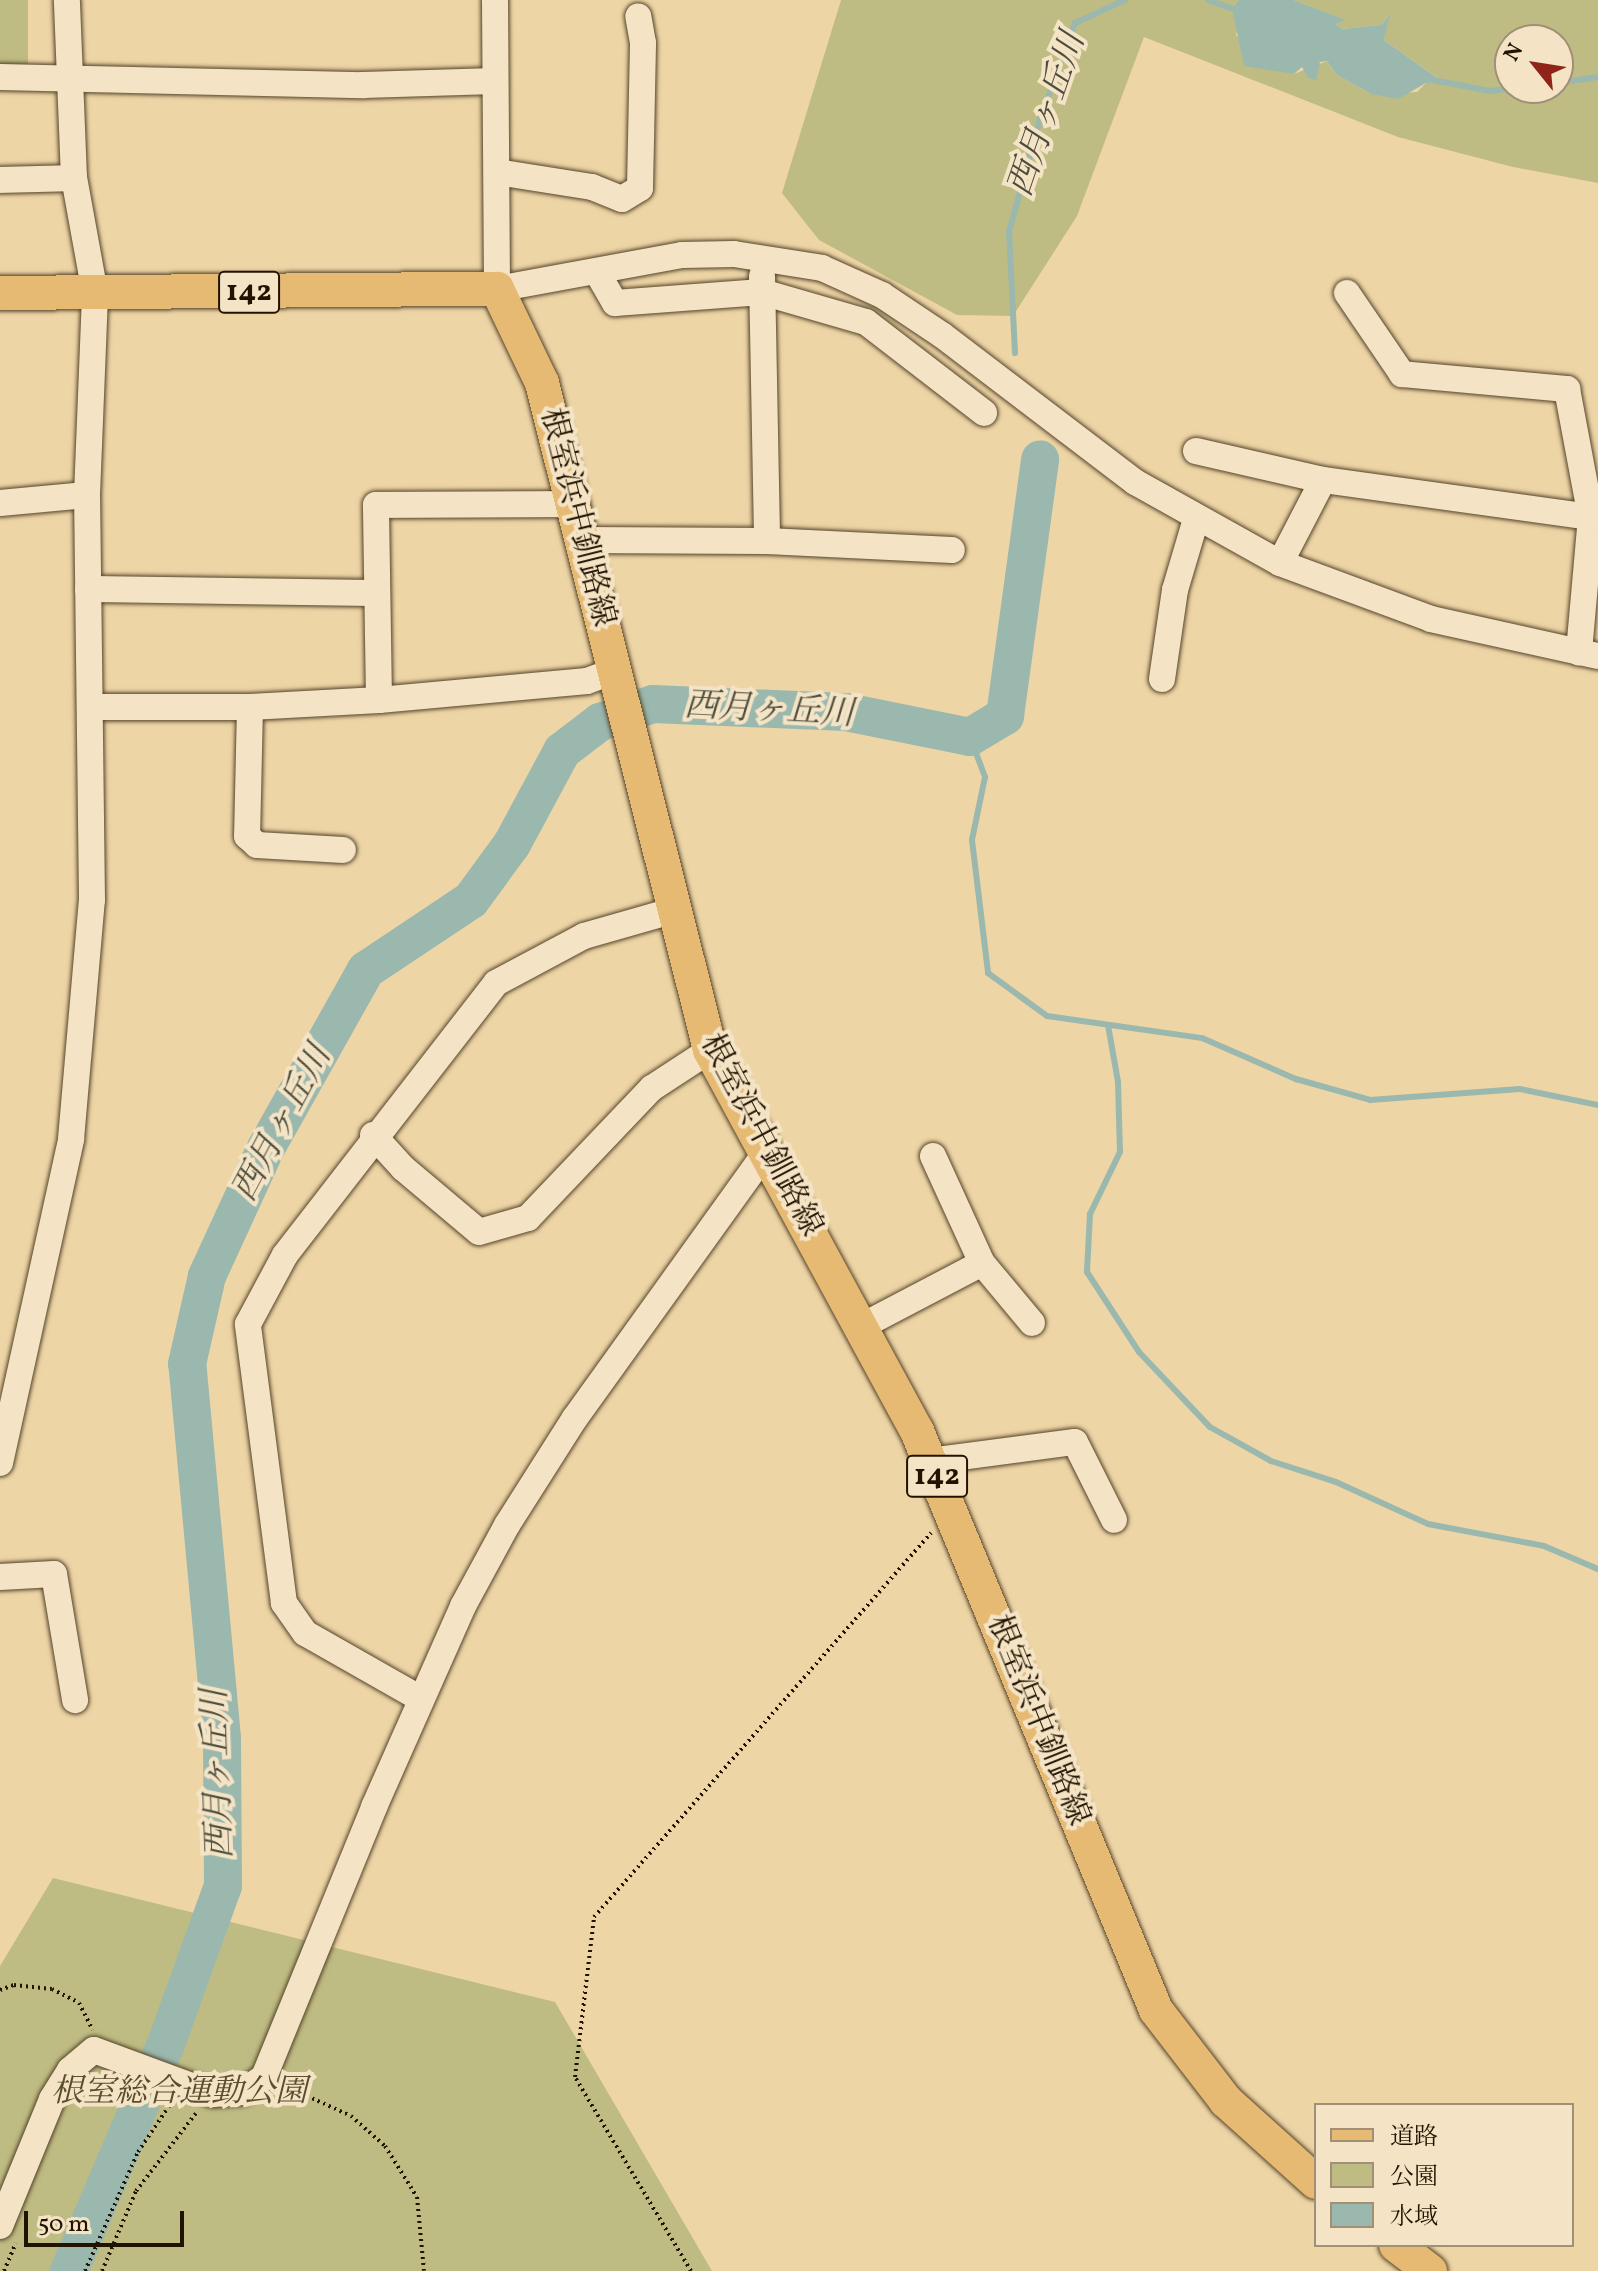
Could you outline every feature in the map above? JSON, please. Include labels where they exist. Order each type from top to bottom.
[{"type":"main road","name":"142","points":[[0,293],[497,289]]},
{"type":"main road","name":"根室浜中釧路線","points":[[497,289],[542,383],[672,911],[710,1050],[764,1155],[864,1325],[930,1461],[1156,2010],[1226,2101],[1314,2180]]},
{"type":"main road","points":[[1399,2247],[1430,2271]]},
{"type":"street","points":[[0,1463],[71,1139],[92,900],[93,707],[87,495],[95,293],[74,178],[67,78],[67,0]]},
{"type":"street","points":[[495,0],[497,289],[682,255],[761,257],[822,268],[882,295],[1087,448],[1196,519],[1280,563],[1431,619],[1588,654],[1594,517],[1567,389],[1402,374],[1347,293]]},
{"type":"street","points":[[497,172],[592,187],[622,199],[640,188],[643,43],[638,16]]},
{"type":"street","points":[[0,77],[363,85],[495,81]]},
{"type":"street","points":[[0,180],[74,178]]},
{"type":"street","points":[[682,255],[685,295]]},
{"type":"street","points":[[761,257],[767,541]]},
{"type":"street","points":[[597,272],[615,303],[685,295],[762,292],[866,322],[984,413]]},
{"type":"street","points":[[866,322],[882,295]]},
{"type":"street","points":[[1196,451],[1323,480],[1594,517]]},
{"type":"street","points":[[1280,563],[1323,480]]},
{"type":"street","points":[[0,503],[87,495]]},
{"type":"street","points":[[379,700],[376,505],[571,504]]},
{"type":"street","points":[[1162,679],[1175,590],[1196,519]]},
{"type":"street","points":[[580,540],[767,541],[952,550]]},
{"type":"street","points":[[88,589],[377,593]]},
{"type":"street","points":[[93,707],[250,707],[379,700],[587,681],[618,683]]},
{"type":"street","points":[[250,707],[247,836],[257,845],[343,850]]},
{"type":"street","points":[[421,1699],[305,1633],[284,1603],[248,1324],[285,1255],[373,1135],[496,983],[584,936],[672,911]]},
{"type":"street","points":[[373,1135],[403,1168],[479,1232],[528,1218],[652,1088],[710,1050]]},
{"type":"street","points":[[0,2226],[52,2099],[70,2070],[94,2050],[178,2084],[213,2094],[242,2092],[264,2077],[421,1699],[507,1525],[575,1418],[764,1155]]},
{"type":"street","points":[[933,1156],[982,1263],[1032,1323]]},
{"type":"street","points":[[864,1325],[982,1263]]},
{"type":"street","points":[[930,1461],[1075,1442],[1114,1520]]},
{"type":"street","points":[[0,1577],[54,1574],[75,1700]]},
{"type":"path","points":[[691,2271],[575,2077],[594,1917],[951,1510]]},
{"type":"path","points":[[264,2077],[351,2116],[385,2146],[417,2197],[424,2271]]},
{"type":"path","points":[[85,2271],[138,2152],[178,2084]]},
{"type":"path","points":[[102,2271],[136,2191],[160,2154],[213,2094]]},
{"type":"green space","points":[[0,0],[28,0],[28,69],[0,69]]},
{"type":"green space","points":[[841,0],[1239,0],[1232,8],[1239,25],[1236,35],[1282,70],[1294,74],[1327,61],[1337,75],[1371,94],[1417,92],[1426,83],[1442,81],[1384,40],[1388,16],[1381,25],[1342,29],[1336,24],[1344,20],[1294,0],[1598,0],[1598,183],[1513,167],[1398,137],[1144,37],[1077,216],[1013,316],[957,315],[819,240],[782,193]]},
{"type":"green space","name":"根室総合運動公園","points":[[53,1878],[555,2002],[712,2271],[0,2271],[0,1966]]},
{"type":"water","points":[[1239,0],[1294,0],[1345,20],[1336,24],[1342,29],[1381,25],[1390,14],[1384,40],[1443,82],[1426,83],[1398,99],[1371,94],[1337,75],[1327,61],[1320,62],[1316,80],[1308,78],[1302,67],[1294,74],[1244,66],[1232,8]]},
{"type":"waterway","name":"西月ヶ丘川","points":[[1015,353],[1009,232],[1040,119],[1075,23],[1125,0]]},
{"type":"waterway","name":"西月ヶ丘川","points":[[1208,0],[1239,11]]},
{"type":"waterway","name":"西月ヶ丘川","points":[[1574,81],[1598,77]]},
{"type":"waterway","name":"西月ヶ丘川","points":[[1433,80],[1494,90]]},
{"type":"waterway","name":"西月ヶ丘川","points":[[69,2271],[166,2044],[223,1886],[222,1738],[187,1364],[207,1276],[266,1148],[366,970],[471,900],[512,844],[562,751],[600,722],[653,704],[846,712],[970,737],[1005,716],[1040,459]]},
{"type":"waterway","points":[[970,737],[985,777],[972,840],[988,973],[1047,1016],[1202,1038],[1296,1079],[1370,1100],[1520,1089],[1598,1105]]},
{"type":"waterway","points":[[1108,1025],[1118,1082],[1120,1152],[1090,1214],[1087,1272],[1139,1352],[1210,1427],[1271,1461],[1336,1482],[1428,1524],[1544,1546],[1598,1569]]}]
